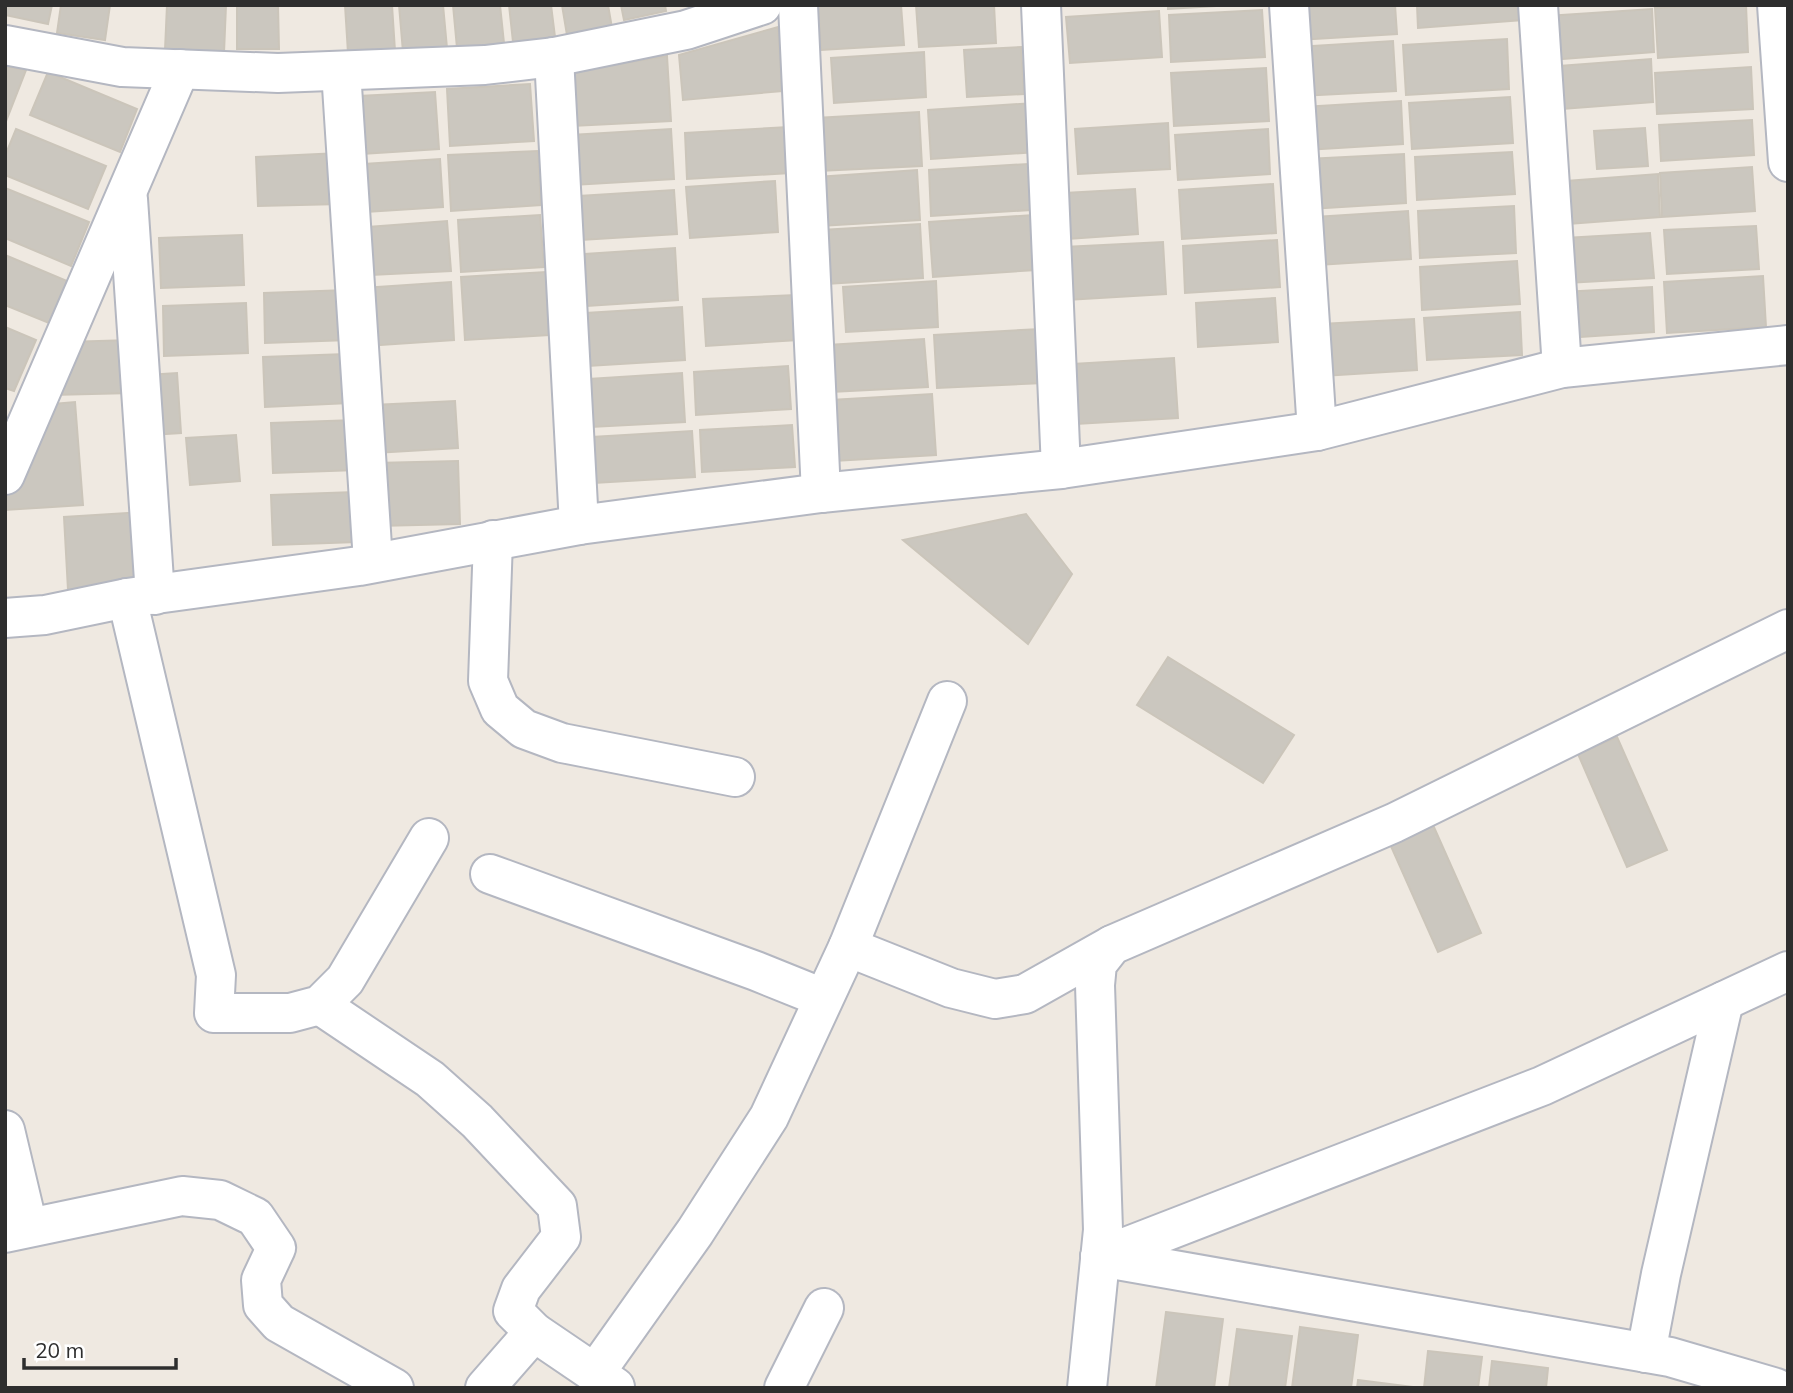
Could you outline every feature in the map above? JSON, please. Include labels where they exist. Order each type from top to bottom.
[{"type":"street","points":[[5,45],[122,67],[278,73],[485,65],[554,57],[687,30],[762,5]]},
{"type":"street","points":[[798,5],[821,493]]},
{"type":"street","points":[[1041,5],[1061,469]]},
{"type":"street","points":[[1289,5],[1317,431]]},
{"type":"street","points":[[1538,5],[1562,368]]},
{"type":"street","points":[[1777,5],[1788,162]]},
{"type":"street","points":[[554,57],[579,525]]},
{"type":"street","points":[[5,475],[180,69]]},
{"type":"street","points":[[341,72],[373,562]]},
{"type":"street","points":[[128,190],[141,596],[216,975],[214,1013],[290,1013],[320,1004],[345,980],[429,838]]},
{"type":"street","points":[[5,618],[45,615],[141,596],[359,566],[579,525],[821,493],[1061,469],[1317,431],[1562,368],[1788,345]]},
{"type":"street","points":[[493,540],[488,681],[500,709],[524,729],[562,743],[735,777]]},
{"type":"street","points":[[848,947],[951,988],[995,999],[1025,994],[1112,945],[1394,823],[1788,629]]},
{"type":"street","points":[[320,1004],[430,1079],[477,1121],[557,1206],[561,1237],[521,1289],[513,1311],[534,1332],[606,1380],[769,1116],[848,947],[947,701]]},
{"type":"street","points":[[490,874],[823,998]]},
{"type":"street","points":[[1087,1388],[1103,1230],[1095,985],[1097,964],[1112,945]]},
{"type":"street","points":[[1100,1257],[1542,1086],[1788,971]]},
{"type":"street","points":[[1646,1353],[1661,1274],[1724,1001]]},
{"type":"street","points":[[5,1130],[17,1230],[182,1196],[220,1200],[255,1217],[276,1248],[261,1280],[263,1306],[279,1323],[394,1388]]},
{"type":"street","points":[[1100,1257],[1670,1357],[1776,1388]]},
{"type":"street","points":[[784,1388],[824,1308]]},
{"type":"street","points":[[485,1388],[534,1332]]},
{"type":"building","points":[[5,5],[52,5],[48,24],[5,15]]},
{"type":"building","points":[[61,5],[110,5],[105,40],[57,33]]},
{"type":"building","points":[[167,5],[226,5],[224,53],[165,50]]},
{"type":"building","points":[[237,5],[278,5],[279,49],[237,49]]},
{"type":"building","points":[[345,5],[392,5],[395,51],[348,53]]},
{"type":"building","points":[[399,5],[443,5],[447,48],[403,52]]},
{"type":"building","points":[[453,5],[500,5],[504,43],[457,48]]},
{"type":"building","points":[[509,5],[551,5],[555,37],[513,42]]},
{"type":"building","points":[[562,5],[608,5],[612,28],[567,35]]},
{"type":"building","points":[[621,5],[665,5],[666,11],[624,20]]},
{"type":"building","points":[[818,5],[901,5],[904,45],[821,50]]},
{"type":"building","points":[[916,5],[994,5],[996,43],[919,47]]},
{"type":"building","points":[[1168,5],[1233,5],[1168,9]]},
{"type":"building","points":[[1297,5],[1395,5],[1397,34],[1298,40]]},
{"type":"building","points":[[1417,5],[1522,5],[1523,20],[1418,28]]},
{"type":"building","points":[[1746,5],[1748,52],[1658,58],[1655,8]]},
{"type":"building","points":[[1652,9],[1654,52],[1550,60],[1547,16]]},
{"type":"building","points":[[1262,10],[1265,57],[1171,62],[1169,15]]},
{"type":"building","points":[[1159,11],[1162,57],[1070,63],[1066,17]]},
{"type":"building","points":[[778,27],[782,91],[683,100],[679,55]]},
{"type":"building","points":[[1507,39],[1509,89],[1406,95],[1403,45]]},
{"type":"building","points":[[1393,41],[1396,91],[1300,96],[1297,47]]},
{"type":"building","points":[[1021,47],[1024,94],[967,97],[964,50]]},
{"type":"building","points":[[924,52],[926,97],[834,103],[831,58]]},
{"type":"building","points":[[667,56],[671,121],[572,126],[570,72]]},
{"type":"building","points":[[1651,59],[1653,102],[1549,110],[1546,67]]},
{"type":"building","points":[[5,66],[26,70],[5,124]]},
{"type":"building","points":[[1751,67],[1753,109],[1657,114],[1655,73]]},
{"type":"building","points":[[1266,68],[1269,121],[1174,126],[1171,73]]},
{"type":"building","points":[[48,72],[137,109],[120,152],[30,115]]},
{"type":"building","points":[[530,84],[534,141],[450,146],[447,89]]},
{"type":"building","points":[[435,92],[439,149],[362,154],[359,96]]},
{"type":"building","points":[[1510,97],[1513,143],[1412,149],[1409,103]]},
{"type":"building","points":[[1401,101],[1403,144],[1306,150],[1303,107]]},
{"type":"building","points":[[1034,103],[1037,152],[931,159],[928,110]]},
{"type":"building","points":[[919,112],[922,166],[819,171],[816,118]]},
{"type":"building","points":[[1752,120],[1754,155],[1661,161],[1659,125]]},
{"type":"building","points":[[1168,123],[1170,169],[1078,174],[1075,129]]},
{"type":"building","points":[[788,127],[790,173],[687,179],[685,133]]},
{"type":"building","points":[[1645,128],[1648,166],[1597,169],[1594,131]]},
{"type":"building","points":[[16,129],[106,166],[88,209],[5,175],[5,156]]},
{"type":"building","points":[[671,129],[674,179],[573,185],[571,135]]},
{"type":"building","points":[[1268,129],[1270,174],[1178,180],[1175,135]]},
{"type":"building","points":[[538,151],[541,205],[451,211],[448,155]]},
{"type":"building","points":[[1512,152],[1515,194],[1417,200],[1415,157]]},
{"type":"building","points":[[339,153],[341,204],[258,206],[256,157]]},
{"type":"building","points":[[1404,154],[1406,203],[1310,209],[1307,159]]},
{"type":"building","points":[[440,159],[443,207],[366,212],[364,164]]},
{"type":"building","points":[[1028,164],[1031,210],[931,216],[929,170]]},
{"type":"building","points":[[1752,167],[1755,211],[1662,217],[1660,173]]},
{"type":"building","points":[[917,170],[920,220],[820,226],[817,177]]},
{"type":"building","points":[[1658,174],[1660,217],[1555,225],[1553,182]]},
{"type":"building","points":[[775,181],[778,232],[690,238],[686,187]]},
{"type":"building","points":[[1273,184],[1276,233],[1182,239],[1179,190]]},
{"type":"building","points":[[5,188],[89,222],[71,266],[5,238]]},
{"type":"building","points":[[1135,189],[1138,234],[1068,239],[1065,193]]},
{"type":"building","points":[[674,190],[677,234],[581,240],[579,196]]},
{"type":"building","points":[[1514,206],[1516,253],[1420,258],[1418,211]]},
{"type":"building","points":[[1408,211],[1411,259],[1318,265],[1315,217]]},
{"type":"building","points":[[540,215],[544,267],[461,272],[458,220]]},
{"type":"building","points":[[1033,215],[1036,270],[933,277],[929,222]]},
{"type":"building","points":[[447,221],[451,271],[371,275],[368,227]]},
{"type":"building","points":[[920,224],[923,278],[826,284],[822,230]]},
{"type":"building","points":[[1756,226],[1759,269],[1667,274],[1664,230]]},
{"type":"building","points":[[1650,233],[1654,278],[1567,283],[1565,238]]},
{"type":"building","points":[[242,235],[244,285],[161,288],[159,238]]},
{"type":"building","points":[[1277,240],[1280,287],[1185,293],[1183,246]]},
{"type":"building","points":[[1163,242],[1166,294],[1067,300],[1064,247]]},
{"type":"building","points":[[675,248],[678,300],[587,306],[585,254]]},
{"type":"building","points":[[5,255],[67,281],[49,323],[5,305]]},
{"type":"building","points":[[1517,261],[1520,304],[1422,310],[1420,267]]},
{"type":"building","points":[[546,272],[549,335],[465,340],[461,277]]},
{"type":"building","points":[[1763,276],[1766,327],[1667,333],[1664,282]]},
{"type":"building","points":[[936,281],[938,327],[846,332],[843,287]]},
{"type":"building","points":[[451,282],[454,340],[366,346],[363,288]]},
{"type":"building","points":[[1652,287],[1654,332],[1566,338],[1563,292]]},
{"type":"building","points":[[347,290],[349,340],[265,343],[264,293]]},
{"type":"building","points":[[796,295],[798,340],[706,346],[703,299]]},
{"type":"building","points":[[1275,298],[1278,342],[1198,347],[1196,303]]},
{"type":"building","points":[[246,303],[248,353],[164,356],[163,306]]},
{"type":"building","points":[[682,307],[685,360],[588,366],[586,313]]},
{"type":"building","points":[[1520,312],[1522,355],[1427,360],[1424,318]]},
{"type":"building","points":[[1414,319],[1417,370],[1323,376],[1321,324]]},
{"type":"building","points":[[5,327],[36,340],[14,391],[5,388]]},
{"type":"building","points":[[1040,329],[1043,383],[937,388],[934,335]]},
{"type":"building","points":[[924,339],[928,387],[831,392],[828,345]]},
{"type":"building","points":[[131,340],[132,393],[52,395],[66,342]]},
{"type":"building","points":[[346,354],[349,403],[265,407],[263,357]]},
{"type":"building","points":[[1174,358],[1178,418],[1076,424],[1073,364]]},
{"type":"building","points":[[788,366],[791,409],[696,415],[694,372]]},
{"type":"building","points":[[177,373],[181,433],[151,435],[147,375]]},
{"type":"building","points":[[682,373],[685,422],[591,427],[589,379]]},
{"type":"building","points":[[932,394],[936,455],[834,461],[831,400]]},
{"type":"building","points":[[455,401],[458,448],[375,453],[373,405]]},
{"type":"building","points":[[75,402],[83,505],[5,510],[5,495],[41,405]]},
{"type":"building","points":[[355,420],[357,470],[273,473],[271,423]]},
{"type":"building","points":[[792,425],[795,467],[702,472],[700,430]]},
{"type":"building","points":[[692,431],[695,477],[594,483],[592,437]]},
{"type":"building","points":[[236,435],[240,481],[190,485],[186,438]]},
{"type":"building","points":[[458,461],[460,524],[377,526],[375,463]]},
{"type":"building","points":[[355,492],[357,542],[273,545],[271,495]]},
{"type":"building","points":[[143,512],[148,585],[68,590],[64,517]]},
{"type":"building","points":[[1026,514],[1072,574],[1028,644],[903,540]]},
{"type":"building","points":[[1168,657],[1294,735],[1263,783],[1137,705]]},
{"type":"building","points":[[1617,737],[1667,850],[1627,867],[1578,754]]},
{"type":"building","points":[[1433,825],[1481,933],[1438,952],[1390,844]]},
{"type":"building","points":[[1166,1312],[1223,1319],[1214,1388],[1156,1388]]},
{"type":"building","points":[[1300,1327],[1358,1335],[1351,1388],[1292,1388]]},
{"type":"building","points":[[1237,1329],[1292,1336],[1285,1388],[1229,1388]]},
{"type":"building","points":[[1428,1351],[1482,1357],[1478,1388],[1424,1388]]},
{"type":"building","points":[[1492,1361],[1548,1368],[1546,1388],[1489,1388]]},
{"type":"building","points":[[1358,1380],[1413,1387],[1357,1388]]}]
